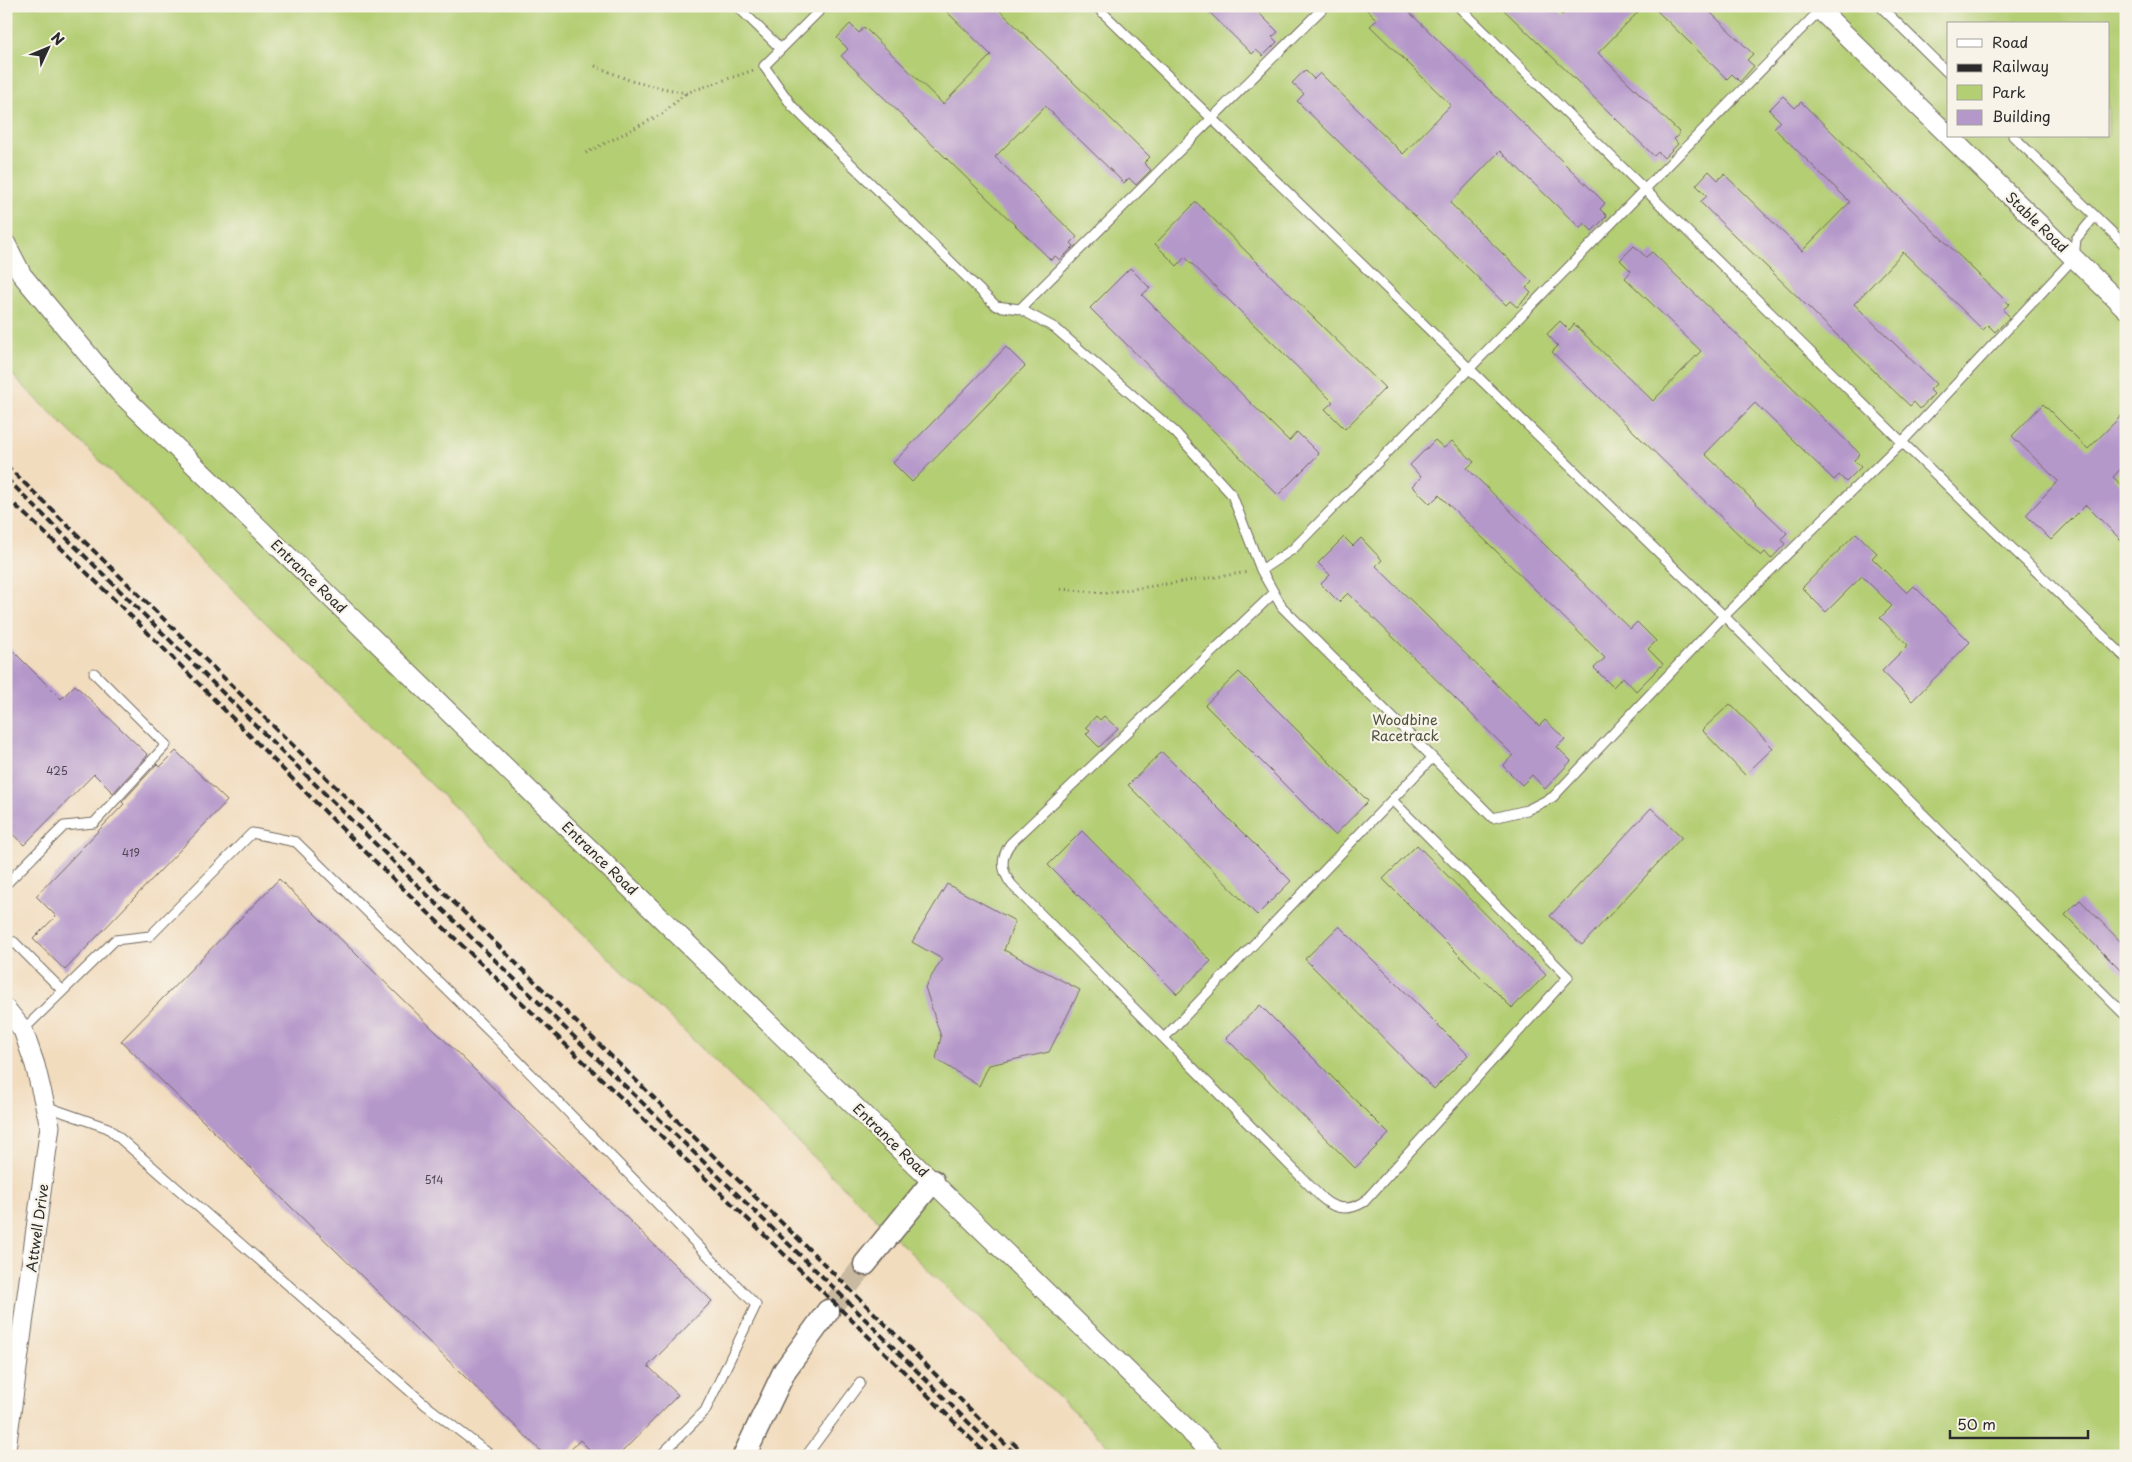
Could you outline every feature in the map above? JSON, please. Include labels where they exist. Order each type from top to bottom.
[{"type":"street","name":"Stable Road","points":[[1819,8],[1947,134]]},
{"type":"street","name":"Stable Road","points":[[1951,138],[2126,309]]},
{"type":"street","name":"Entrance Road","points":[[6,244],[22,275],[120,393],[933,1180],[1214,1456]]},
{"type":"street","name":"Attwell Drive","points":[[6,1009],[23,1030],[35,1065],[50,1126],[6,1449],[7,1456]]},
{"type":"street","points":[[865,1264],[933,1180]]},
{"type":"street","points":[[744,1456],[785,1370],[828,1311]]},
{"type":"lane","points":[[737,6],[781,49]]},
{"type":"lane","points":[[824,6],[764,66],[792,106],[996,306],[1020,309],[1055,328],[1175,432],[1232,495],[1261,570],[1282,607],[1493,818],[1527,810],[1553,797],[1724,616],[1902,442],[2074,258],[2076,239],[2095,216]]},
{"type":"lane","points":[[1096,6],[1724,616],[2126,1016]]},
{"type":"lane","points":[[1020,309],[1325,6]]},
{"type":"lane","points":[[1458,6],[1902,442],[2126,658]]},
{"type":"lane","points":[[1880,6],[1947,72]]},
{"type":"lane","points":[[1261,570],[1293,550],[1646,190],[1819,8]]},
{"type":"lane","points":[[2015,138],[2126,246]]},
{"type":"lane","points":[[1274,593],[1010,844],[1005,851],[1003,869],[1006,878],[1012,885],[1329,1204],[1347,1209],[1364,1202],[1568,977],[1392,800]]},
{"type":"lane","points":[[6,884],[64,826],[94,823],[166,746],[94,673]]},
{"type":"lane","points":[[1164,1038],[1432,758]]},
{"type":"lane","points":[[23,1030],[114,940],[150,936],[252,832],[296,842],[495,1036],[756,1305],[705,1411],[660,1456]]},
{"type":"lane","points":[[6,948],[14,942],[63,991]]},
{"type":"lane","points":[[45,1106],[108,1128],[426,1406],[492,1456]]},
{"type":"lane","points":[[806,1456],[860,1383]]},
{"type":"path","points":[[595,66],[634,82],[686,93]]},
{"type":"path","points":[[586,153],[662,114],[686,93],[764,66]]},
{"type":"path","points":[[1061,589],[1105,593],[1261,570]]},
{"type":"green space","name":"Woodbine Racetrack","points":[[6,6],[2126,6],[2126,1456],[1119,1456],[6,369]]},
{"type":"building","points":[[941,6],[995,6],[1150,157],[1144,163],[1151,170],[1136,185],[1129,178],[1124,183],[1045,106],[995,157],[1077,237],[1071,243],[1074,246],[1060,260],[1055,256],[1051,260],[841,56],[848,49],[837,38],[850,24],[859,33],[864,27],[943,104],[991,55]]},
{"type":"building","points":[[1203,6],[1252,6],[1278,32],[1272,37],[1277,42],[1263,56],[1256,50],[1252,54]]},
{"type":"building","points":[[1363,6],[1403,6],[1605,203],[1600,209],[1607,216],[1592,231],[1584,223],[1580,228],[1500,151],[1450,203],[1532,282],[1526,288],[1531,293],[1517,307],[1510,301],[1506,305],[1297,101],[1304,94],[1292,83],[1305,70],[1314,79],[1320,73],[1403,154],[1451,105],[1370,26],[1377,20]]},
{"type":"building","points":[[1500,6],[1553,6],[1562,15],[1571,6],[1644,6],[1598,53],[1680,133],[1674,139],[1678,144],[1664,158],[1658,152],[1654,156]]},
{"type":"building","points":[[1652,6],[1704,6],[1753,54],[1747,60],[1754,66],[1740,82],[1732,74],[1727,79]]},
{"type":"building","points":[[1783,96],[1795,108],[1801,102],[2009,304],[2003,310],[2010,317],[1995,332],[1988,325],[1983,330],[1903,252],[1854,304],[1936,384],[1930,390],[1934,394],[1920,409],[1914,402],[1910,406],[1700,202],[1707,196],[1696,185],[1709,171],[1718,180],[1724,174],[1802,251],[1850,202],[1774,128],[1780,121],[1769,110]]},
{"type":"building","points":[[1196,202],[1385,388],[1345,429],[1325,409],[1333,402],[1185,257],[1177,266],[1155,244]]},
{"type":"building","points":[[1634,246],[1646,257],[1652,252],[1860,454],[1854,460],[1861,467],[1846,482],[1839,475],[1834,480],[1755,403],[1705,454],[1787,533],[1781,539],[1785,544],[1771,559],[1765,552],[1761,556],[1552,352],[1558,346],[1547,334],[1560,321],[1569,330],[1574,324],[1653,401],[1701,351],[1625,278],[1631,271],[1620,260]]},
{"type":"building","points":[[1130,268],[1150,288],[1142,295],[1289,441],[1297,432],[1319,454],[1278,495],[1090,308]]},
{"type":"building","points":[[1006,347],[1025,366],[912,482],[893,463]]},
{"type":"building","points":[[2043,404],[2088,449],[2126,411],[2126,463],[2113,477],[2126,489],[2126,545],[2086,505],[2051,540],[2026,515],[2058,481],[2012,436]]},
{"type":"building","points":[[1435,440],[1444,448],[1452,441],[1474,462],[1467,468],[1630,629],[1637,622],[1656,641],[1648,649],[1663,664],[1636,691],[1623,677],[1613,687],[1594,668],[1605,658],[1439,495],[1430,504],[1412,486],[1421,477],[1410,465]]},
{"type":"building","points":[[1856,533],[1877,553],[1872,558],[1907,593],[1914,586],[1970,642],[1912,701],[1882,671],[1908,645],[1880,618],[1892,606],[1862,576],[1826,612],[1802,588]]},
{"type":"building","points":[[1344,537],[1353,546],[1361,538],[1382,560],[1376,566],[1539,726],[1545,720],[1565,739],[1557,747],[1571,761],[1545,789],[1532,775],[1522,785],[1503,766],[1513,755],[1348,593],[1339,602],[1321,584],[1330,575],[1318,563]]},
{"type":"building","points":[[6,644],[61,699],[75,685],[148,755],[113,793],[94,774],[24,845],[6,828]]},
{"type":"building","points":[[1239,672],[1368,801],[1335,835],[1205,705]]},
{"type":"building","points":[[1730,704],[1773,748],[1745,775],[1702,730]]},
{"type":"building","points":[[1096,716],[1100,720],[1104,716],[1118,729],[1099,747],[1086,734],[1090,730],[1086,727]]},
{"type":"building","points":[[176,751],[227,801],[65,970],[33,939],[56,916],[36,896],[124,804],[122,802],[157,764],[160,767]]},
{"type":"building","points":[[1162,752],[1291,881],[1257,915],[1128,785]]},
{"type":"building","points":[[1651,808],[1682,837],[1582,945],[1550,916]]},
{"type":"building","points":[[1082,831],[1211,961],[1177,994],[1048,865]]},
{"type":"building","points":[[1417,845],[1546,975],[1512,1008],[1383,879]]},
{"type":"building","points":[[279,879],[712,1301],[648,1366],[678,1395],[618,1456],[596,1456],[580,1440],[565,1456],[546,1456],[121,1041]]},
{"type":"building","points":[[947,884],[1015,921],[1004,950],[1080,990],[1049,1052],[989,1065],[979,1086],[936,1059],[941,1037],[925,987],[942,959],[912,942]]},
{"type":"building","points":[[2080,900],[2126,947],[2126,976],[2065,915]]},
{"type":"building","points":[[1339,926],[1468,1055],[1434,1089],[1305,959]]},
{"type":"building","points":[[1260,1005],[1389,1134],[1355,1168],[1226,1038]]},
{"type":"tunnel","points":[[828,1311],[865,1264]]},
{"type":"railway","points":[[6,465],[867,1306],[1017,1456]]},
{"type":"railway","points":[[6,478],[412,880],[831,1285],[1002,1456]]},
{"type":"railway","points":[[6,497],[150,635],[384,870],[763,1234],[988,1456]]},
{"type":"railway","points":[[1012,1442],[1027,1456]]}]
